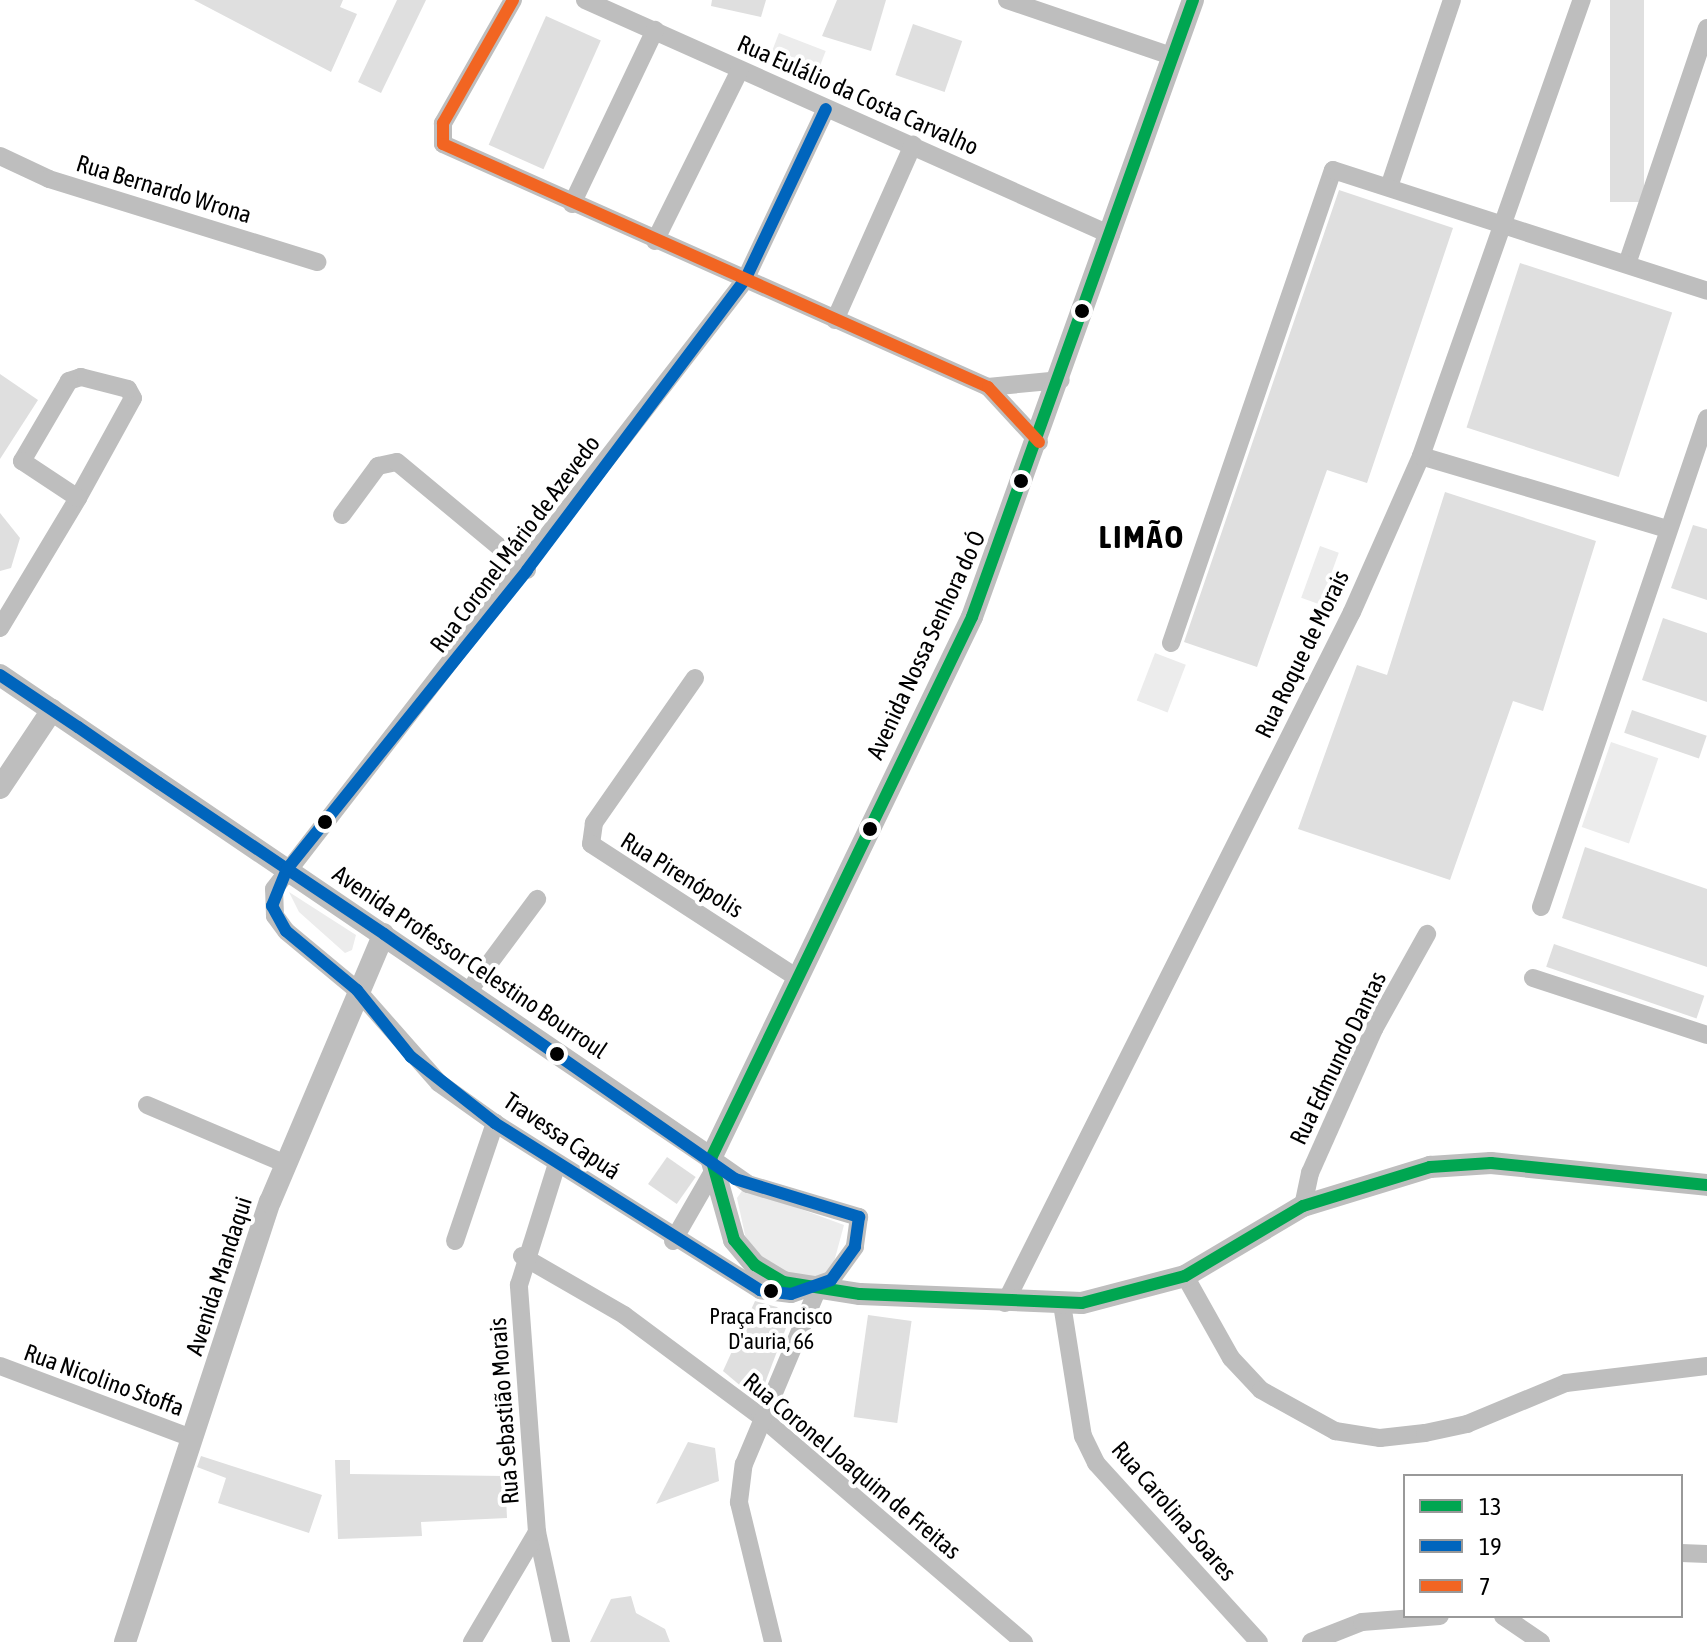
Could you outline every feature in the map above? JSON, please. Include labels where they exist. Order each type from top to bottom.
[{"type":"main road","name":"Avenida Nossa Senhora do Ó","points":[[711,1167],[794,976],[972,617],[1039,442],[1193,0]]},
{"type":"main road","name":"Avenida Professor Celestino Bourroul","points":[[0,675],[468,992],[711,1167]]},
{"type":"main road","points":[[0,788],[52,710]]},
{"type":"main road","name":"Avenida Mandaqui","points":[[125,1642],[286,1164],[357,990],[384,934]]},
{"type":"main road","points":[[711,1167],[742,1253],[775,1278],[818,1288],[1005,1303],[1062,1304],[1107,1300],[1185,1276],[1303,1206],[1418,1170],[1491,1163],[1707,1185]]},
{"type":"street","points":[[513,0],[443,123],[440,135],[452,150],[988,387],[1039,442]]},
{"type":"street","name":"Rua Eulálio da Costa Carvalho","points":[[585,0],[1111,235]]},
{"type":"street","points":[[1007,0],[1174,57]]},
{"type":"street","points":[[1389,187],[1452,0]]},
{"type":"street","name":"Rua Roque de Morais","points":[[1005,1303],[1352,612],[1421,456],[1582,0]]},
{"type":"street","points":[[1627,264],[1707,28]]},
{"type":"street","points":[[572,204],[655,30]]},
{"type":"street","points":[[655,241],[740,70]]},
{"type":"street","name":"Rua Coronel Mário de Azevedo","points":[[357,990],[275,916],[274,889],[527,570],[745,280],[826,109]]},
{"type":"street","points":[[835,320],[913,145]]},
{"type":"street","name":"Rua Bernardo Wrona","points":[[0,156],[49,179],[317,262]]},
{"type":"street","points":[[1171,643],[1333,170],[1707,291]]},
{"type":"street","points":[[0,628],[78,498],[133,398],[128,389],[81,377],[69,381],[22,461],[78,498]]},
{"type":"street","points":[[988,387],[1061,380]]},
{"type":"street","points":[[1541,907],[1707,418]]},
{"type":"street","points":[[1421,456],[1668,529]]},
{"type":"street","points":[[342,515],[378,466],[397,462],[527,570]]},
{"type":"street","name":"Rua Pirenópolis","points":[[695,678],[594,823],[591,844],[794,976]]},
{"type":"street","points":[[468,992],[537,899]]},
{"type":"street","name":"Rua Edmundo Dantas","points":[[1303,1206],[1310,1173],[1374,1029],[1427,934]]},
{"type":"street","points":[[1533,978],[1707,1035]]},
{"type":"street","name":"Travessa Capuá","points":[[357,990],[411,1057],[495,1123],[673,1241],[760,1290],[818,1288]]},
{"type":"street","points":[[147,1105],[286,1164]]},
{"type":"street","points":[[455,1241],[495,1123]]},
{"type":"street","name":"Rua Sebastião Morais","points":[[472,1642],[537,1532],[522,1256],[557,1164]]},
{"type":"street","points":[[673,1241],[711,1167],[748,1184],[861,1220],[841,1269],[818,1288],[760,1416],[739,1502],[773,1642]]},
{"type":"street","name":"Rua Coronel Joaquim de Freitas","points":[[522,1256],[624,1315],[760,1416],[1024,1642]]},
{"type":"street","points":[[1185,1276],[1231,1358],[1261,1390],[1335,1431],[1380,1438],[1425,1433],[1467,1424],[1566,1383],[1707,1366]]},
{"type":"street","name":"Rua Carolina Soares","points":[[1062,1304],[1083,1436],[1096,1463],[1259,1642]]},
{"type":"street","name":"Rua Nicolino Stoffa","points":[[0,1366],[192,1438]]},
{"type":"street","points":[[537,1532],[561,1642]]},
{"type":"street","points":[[1683,1553],[1707,1554]]},
{"type":"street","points":[[1311,1642],[1362,1622],[1414,1618]]},
{"type":"street","points":[[1506,1618],[1541,1642]]},
{"type":"shaded area","points":[[779,33],[826,51],[816,76],[769,58]]},
{"type":"shaded area","points":[[1320,546],[1339,553],[1320,605],[1301,598]]},
{"type":"shaded area","points":[[1155,653],[1186,665],[1168,712],[1137,701]]},
{"type":"shaded area","points":[[1611,742],[1658,758],[1629,843],[1582,827]]},
{"type":"shaded area","points":[[289,892],[356,935],[352,950],[345,953],[299,912]]},
{"type":"shaded area","points":[[744,1188],[844,1225],[831,1273],[792,1281],[747,1244],[737,1198]]},
{"type":"building","points":[[194,0],[343,0],[340,7],[357,14],[331,72]]},
{"type":"building","points":[[397,0],[426,0],[381,93],[358,82]]},
{"type":"building","points":[[712,0],[766,0],[761,17],[711,6]]},
{"type":"building","points":[[837,0],[886,0],[871,51],[822,36]]},
{"type":"building","points":[[1610,0],[1644,0],[1644,202],[1610,202]]},
{"type":"building","points":[[546,16],[601,40],[543,169],[489,145]]},
{"type":"building","points":[[913,24],[962,41],[945,92],[895,75]]},
{"type":"building","points":[[1339,190],[1453,228],[1367,483],[1327,470],[1257,667],[1184,642]]},
{"type":"building","points":[[1520,263],[1672,312],[1619,477],[1467,428]]},
{"type":"building","points":[[0,374],[38,400],[0,459]]},
{"type":"building","points":[[1445,492],[1596,541],[1543,711],[1513,701],[1450,880],[1298,829],[1357,665],[1387,675]]},
{"type":"building","points":[[0,513],[20,538],[11,568],[0,571]]},
{"type":"building","points":[[1693,525],[1707,529],[1707,600],[1671,588]]},
{"type":"building","points":[[1663,618],[1707,633],[1707,702],[1642,680]]},
{"type":"building","points":[[1632,710],[1707,736],[1699,758],[1624,733]]},
{"type":"building","points":[[1585,847],[1707,889],[1707,967],[1562,918]]},
{"type":"building","points":[[1554,944],[1704,996],[1697,1018],[1546,967]]},
{"type":"building","points":[[667,1157],[696,1177],[677,1204],[648,1184]]},
{"type":"building","points":[[755,1301],[777,1307],[789,1320],[762,1391],[749,1393],[723,1371]]},
{"type":"building","points":[[868,1315],[912,1321],[897,1423],[854,1417]]},
{"type":"building","points":[[688,1442],[715,1448],[719,1481],[656,1504]]},
{"type":"building","points":[[201,1456],[322,1495],[309,1533],[218,1503],[226,1478],[197,1467]]},
{"type":"building","points":[[335,1460],[350,1460],[350,1474],[505,1476],[507,1518],[421,1522],[422,1536],[338,1539]]},
{"type":"building","points":[[631,1596],[636,1613],[665,1629],[670,1642],[590,1642],[611,1599]]},
{"type":"transit line","name":"7","points":[[513,0],[443,123],[443,144],[988,387],[1039,442]]},
{"type":"transit line","name":"13","points":[[1193,0],[972,617],[711,1158],[734,1240],[755,1265],[783,1282],[860,1294],[1082,1303],[1185,1276],[1303,1206],[1430,1167],[1491,1163],[1707,1185]]},
{"type":"transit line","name":"19","points":[[0,675],[159,783],[287,869],[384,934],[735,1179],[859,1217],[855,1247],[831,1280],[791,1294],[760,1290],[495,1123],[411,1057],[357,990],[286,931],[272,906],[287,869],[527,570],[745,280],[826,109]]},
{"type":"place","name":"Praça Francisco D'auria, 66","points":[[771,1291]]},
{"type":"district","name":"LIMÃO","points":[[1142,537]]}]
